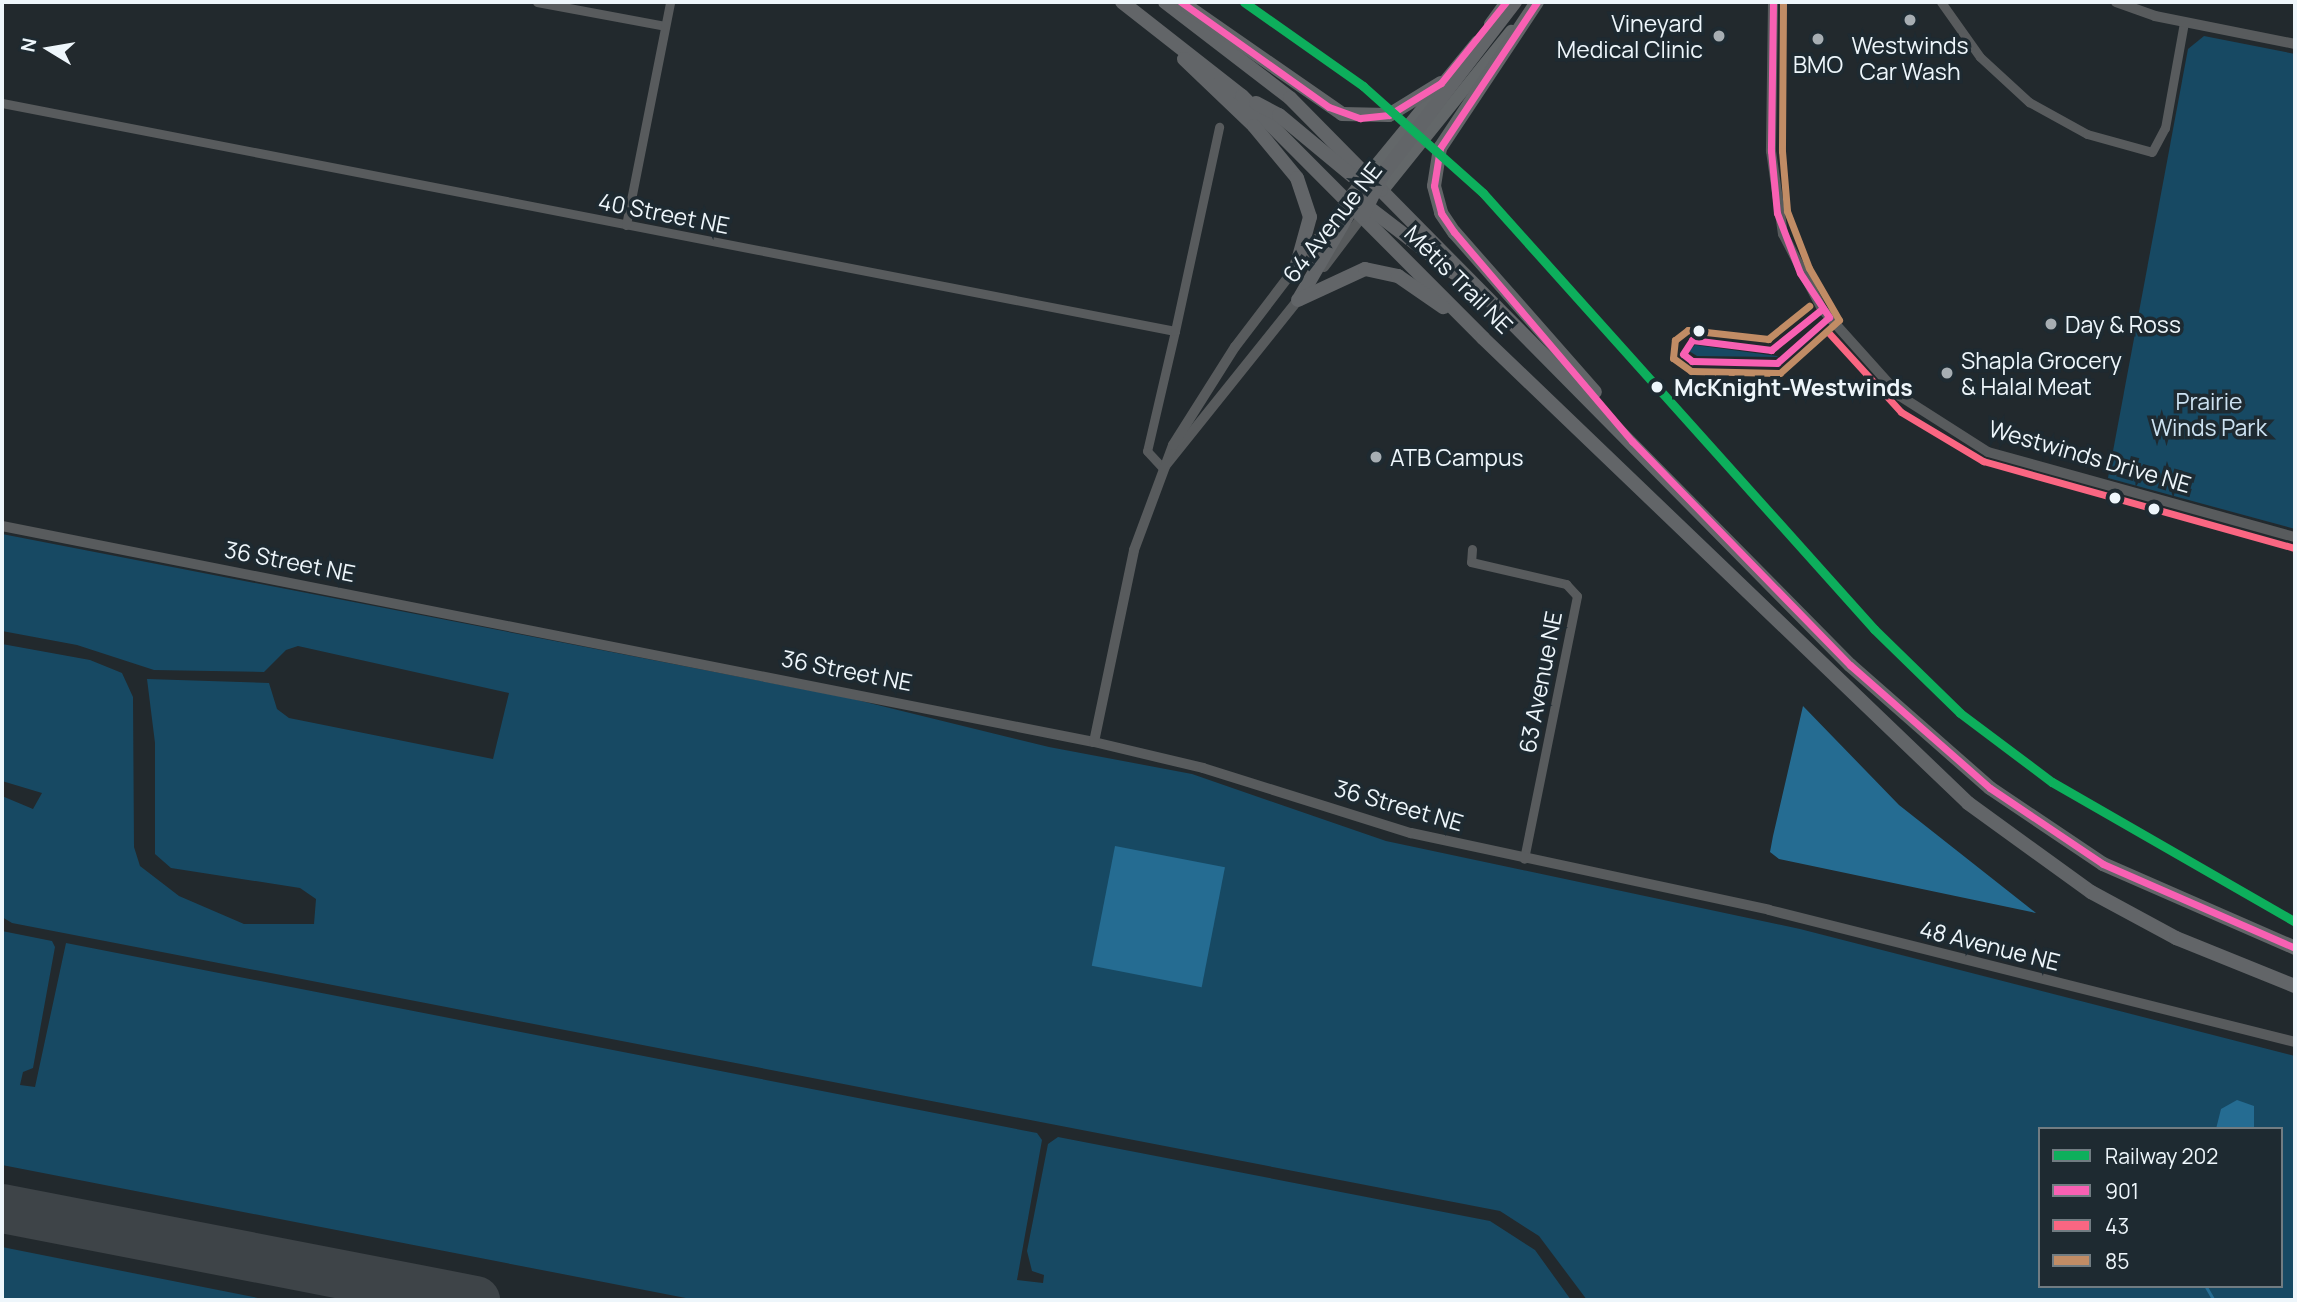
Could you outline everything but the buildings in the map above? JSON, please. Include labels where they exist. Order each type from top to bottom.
[{"type":"main road","name":"Métis Trail NE","points":[[1122,2],[1176,42],[1365,195],[1465,280],[1615,422],[1850,665],[2000,796],[2103,864],[2295,947]]},
{"type":"main road","name":"Métis Trail NE","points":[[1165,2],[1290,98],[1365,195],[1483,338],[1968,803],[2091,892],[2176,938],[2295,986]]},
{"type":"main road","points":[[1181,2],[1342,114],[1389,115],[1441,83]]},
{"type":"main road","name":"64 Avenue NE","points":[[1365,195],[1441,83],[1506,2]]},
{"type":"main road","points":[[1298,300],[1365,195],[1515,2]]},
{"type":"main road","points":[[1536,2],[1440,148],[1436,199],[1454,232],[1602,400],[1615,422]]},
{"type":"main road","name":"64 Avenue NE","points":[[1365,195],[1536,2]]},
{"type":"main road","points":[[1176,42],[1182,57],[1254,126],[1297,178],[1310,217],[1296,268]]},
{"type":"main road","points":[[1242,96],[1279,115],[1436,262],[1465,280]]},
{"type":"main road","points":[[1298,300],[1365,269],[1390,272],[1483,338]]},
{"type":"street","points":[[537,2],[665,26]]},
{"type":"street","points":[[626,225],[670,2]]},
{"type":"street","name":"Westwinds Drive NE","points":[[1773,2],[1771,151],[1783,234],[1822,309],[1900,396],[1941,427],[1997,456],[2295,537]]},
{"type":"street","points":[[1941,2],[1980,57],[2029,102],[2087,134],[2152,152],[2165,128],[2184,22]]},
{"type":"street","points":[[2116,2],[2184,22],[2295,44]]},
{"type":"street","name":"40 Street NE","points":[[2,103],[1175,331]]},
{"type":"street","points":[[1163,468],[1147,451],[1219,127]]},
{"type":"street","name":"64 Avenue NE","points":[[1094,742],[1134,550],[1163,468],[1203,392],[1296,268],[1365,195]]},
{"type":"street","name":"64 Avenue NE","points":[[1163,468],[1180,454],[1298,300]]},
{"type":"street","name":"36 Street NE","points":[[2,526],[1094,742],[1280,790],[1411,833],[1675,891]]},
{"type":"street","name":"63 Avenue NE","points":[[1472,549],[1471,562],[1566,584],[1577,596],[1524,859]]},
{"type":"street","name":"48 Avenue NE","points":[[1675,891],[2295,1042]]},
{"type":"green space","name":"Prairie Winds Park","points":[[2204,36],[2295,54],[2295,529],[2108,478],[2188,49]]},
{"type":"green space","points":[[1695,345],[1778,357],[1697,356],[1689,351]]},
{"type":"green space","points":[[2,534],[849,698],[1049,747],[1192,774],[1386,841],[1800,929],[2295,1056],[2295,1300],[1587,1300],[1539,1236],[1500,1211],[12,923],[2,917],[2,796],[33,809],[42,793],[2,781],[2,644],[90,660],[122,673],[133,697],[134,847],[140,866],[179,896],[244,924],[314,924],[316,899],[300,888],[171,868],[155,854],[155,743],[147,679],[269,683],[277,709],[289,718],[493,759],[509,693],[298,646],[286,650],[264,672],[154,670],[77,645],[2,631]]},
{"type":"green space","points":[[2,931],[52,941],[55,947],[33,1068],[23,1072],[20,1085],[35,1087],[66,943],[1037,1133],[1042,1140],[1017,1280],[1043,1283],[1044,1275],[1032,1271],[1027,1251],[1048,1144],[1058,1137],[1490,1221],[1535,1250],[1571,1300],[696,1300],[2,1165]]},
{"type":"green space","points":[[2,1247],[268,1300],[2,1300]]},
{"type":"shaded area","points":[[1803,706],[1899,805],[2036,913],[1779,859],[1770,852]]},
{"type":"shaded area","points":[[1115,846],[1225,867],[1202,987],[1092,966]]},
{"type":"shaded area","points":[[2237,1100],[2254,1106],[2254,1127],[2216,1127],[2221,1109]]},
{"type":"waterway","points":[[2207,1288],[2214,1300]]},
{"type":"taxiway","points":[[2,1211],[32,1217]]},
{"type":"runway","points":[[2,1208],[475,1300]]},
{"type":"rail line","name":"202","points":[[1244,2],[1363,86],[1483,193],[1874,629],[1960,713],[2052,782],[2295,922]]},
{"type":"transit line","name":"901","points":[[1181,2],[1329,107],[1360,118],[1389,115],[1441,83],[1506,2]]},
{"type":"transit line","name":"901","points":[[1537,2],[1440,148],[1434,186],[1441,213],[1454,232],[1632,441],[1850,665],[1990,788],[2103,864],[2295,948]]},
{"type":"transit line","name":"901","points":[[1773,2],[1771,151],[1777,213],[1800,273],[1829,317],[1777,363],[1692,361],[1683,354],[1692,340],[1771,350],[1822,309]]},
{"type":"transit line","name":"85","points":[[1783,2],[1782,151],[1787,211],[1809,268],[1839,320],[1780,373],[1691,371],[1673,358],[1675,340],[1688,330],[1768,339],[1809,306]]},
{"type":"transit line","name":"43","points":[[1828,332],[1901,412],[1983,461],[2292,547]]},
{"type":"place","name":"Westwinds Car Wash","points":[[1910,20]]},
{"type":"place","name":"Vineyard Medical Clinic","points":[[1719,36]]},
{"type":"place","name":"BMO","points":[[1818,39]]},
{"type":"place","name":"Day & Ross","points":[[2051,324]]},
{"type":"place","name":"Shapla Grocery & Halal Meat","points":[[1947,373]]},
{"type":"place","name":"McKnight-Westwinds","points":[[1657,387]]},
{"type":"place","name":"ATB Campus","points":[[1376,457]]}]
